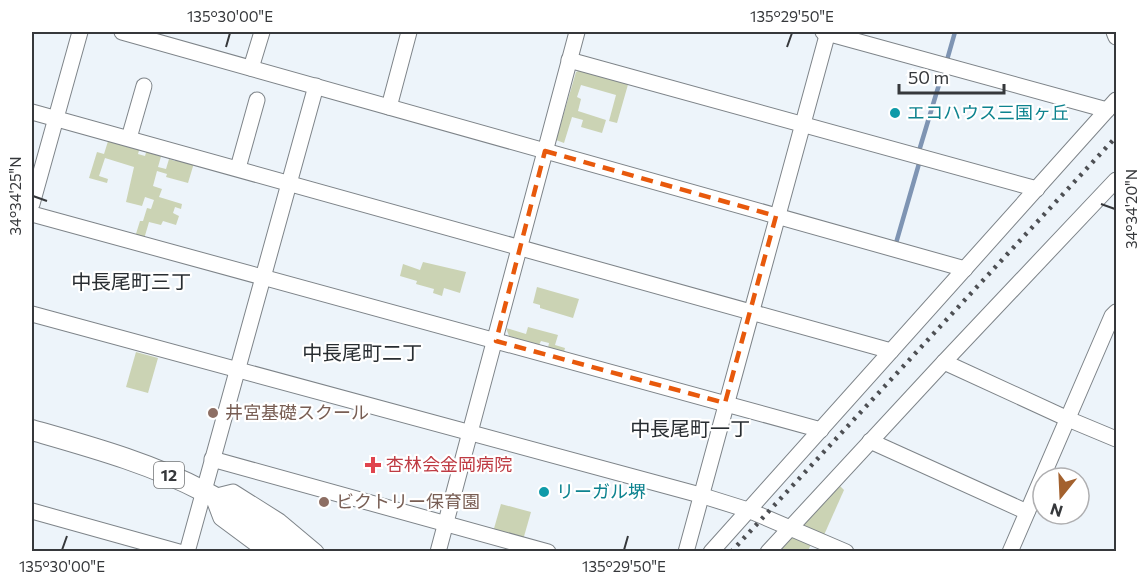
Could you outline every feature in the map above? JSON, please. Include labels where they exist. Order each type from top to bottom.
[{"type":"main road","name":"12","points":[[32,430],[127,458],[208,494],[259,526],[292,552]]},
{"type":"street","points":[[32,204],[80,32]]},
{"type":"street","points":[[122,32],[965,269]]},
{"type":"street","points":[[251,68],[262,32]]},
{"type":"street","points":[[389,107],[409,32]]},
{"type":"street","points":[[438,552],[577,32]]},
{"type":"street","points":[[686,552],[826,32],[1112,105],[711,552]]},
{"type":"street","points":[[1114,32],[1116,37]]},
{"type":"street","points":[[569,60],[1037,189]]},
{"type":"street","points":[[129,138],[144,86]]},
{"type":"street","points":[[187,552],[208,494],[212,459],[316,86]]},
{"type":"street","points":[[238,168],[257,100]]},
{"type":"street","points":[[32,112],[891,351]]},
{"type":"street","points":[[768,552],[944,362],[1115,185]]},
{"type":"street","points":[[32,214],[821,430]]},
{"type":"street","points":[[32,314],[700,495],[748,510],[846,552]]},
{"type":"street","points":[[1010,552],[1115,315]]},
{"type":"street","points":[[944,362],[1116,439]]},
{"type":"street","points":[[870,441],[1027,512]]},
{"type":"street","points":[[212,459],[548,552]]},
{"type":"street","points":[[208,494],[233,492],[279,521],[316,552]]},
{"type":"street","points":[[208,494],[221,518],[267,552]]},
{"type":"street","points":[[32,511],[179,552]]},
{"type":"highlighted area","points":[[545,151],[776,216],[725,403],[496,341]]},
{"type":"green space","points":[[583,69],[629,81],[617,123],[609,121],[616,95],[581,85],[577,97],[581,99],[578,111],[606,120],[602,133],[581,127],[583,120],[572,117],[564,143],[556,140],[576,72]]},
{"type":"green space","points":[[109,138],[140,147],[138,154],[145,156],[147,149],[162,153],[158,167],[166,169],[169,159],[175,161],[176,158],[194,163],[188,183],[166,177],[167,174],[157,171],[153,186],[162,189],[159,197],[182,204],[181,209],[175,207],[173,213],[179,216],[176,225],[163,221],[161,225],[149,222],[144,239],[135,237],[140,221],[143,221],[147,208],[151,209],[154,200],[145,197],[142,206],[126,202],[134,167],[105,158],[99,176],[108,179],[107,183],[89,178],[97,152],[104,154]]},
{"type":"green space","points":[[423,262],[466,272],[460,293],[444,288],[442,296],[433,293],[434,289],[400,276],[403,264],[420,270]]},
{"type":"green space","points":[[537,287],[579,299],[573,318],[540,308],[540,305],[533,303]]},
{"type":"green space","points":[[528,327],[558,335],[555,345],[565,348],[564,352],[548,348],[549,343],[541,341],[539,345],[509,336],[506,328],[526,334]]},
{"type":"green space","points":[[136,352],[158,358],[148,393],[126,387]]},
{"type":"green space","points":[[839,485],[844,490],[824,535],[805,527],[804,522]]},
{"type":"green space","points":[[501,504],[531,512],[523,540],[493,532]]},
{"type":"green space","points":[[791,536],[812,542],[808,551],[778,552]]},
{"type":"waterway","points":[[947,60],[955,32]]},
{"type":"waterway","points":[[919,151],[944,68]]},
{"type":"waterway","points":[[896,243],[920,160]]},
{"type":"railway","points":[[731,552],[1116,137]]},
{"type":"place","name":"エコハウス三国ヶ丘","points":[[895,113]]},
{"type":"place","name":"井宮基礎スクール","points":[[213,413]]},
{"type":"place","name":"杏林会金岡病院","points":[[373,465]]},
{"type":"place","name":"リーガル堺","points":[[544,492]]},
{"type":"place","name":"ビクトリー保育園","points":[[324,502]]},
{"type":"district","name":"中長尾町三丁","points":[[131,282]]},
{"type":"district","name":"中長尾町二丁","points":[[362,353]]},
{"type":"district","name":"中長尾町一丁","points":[[690,429]]}]
